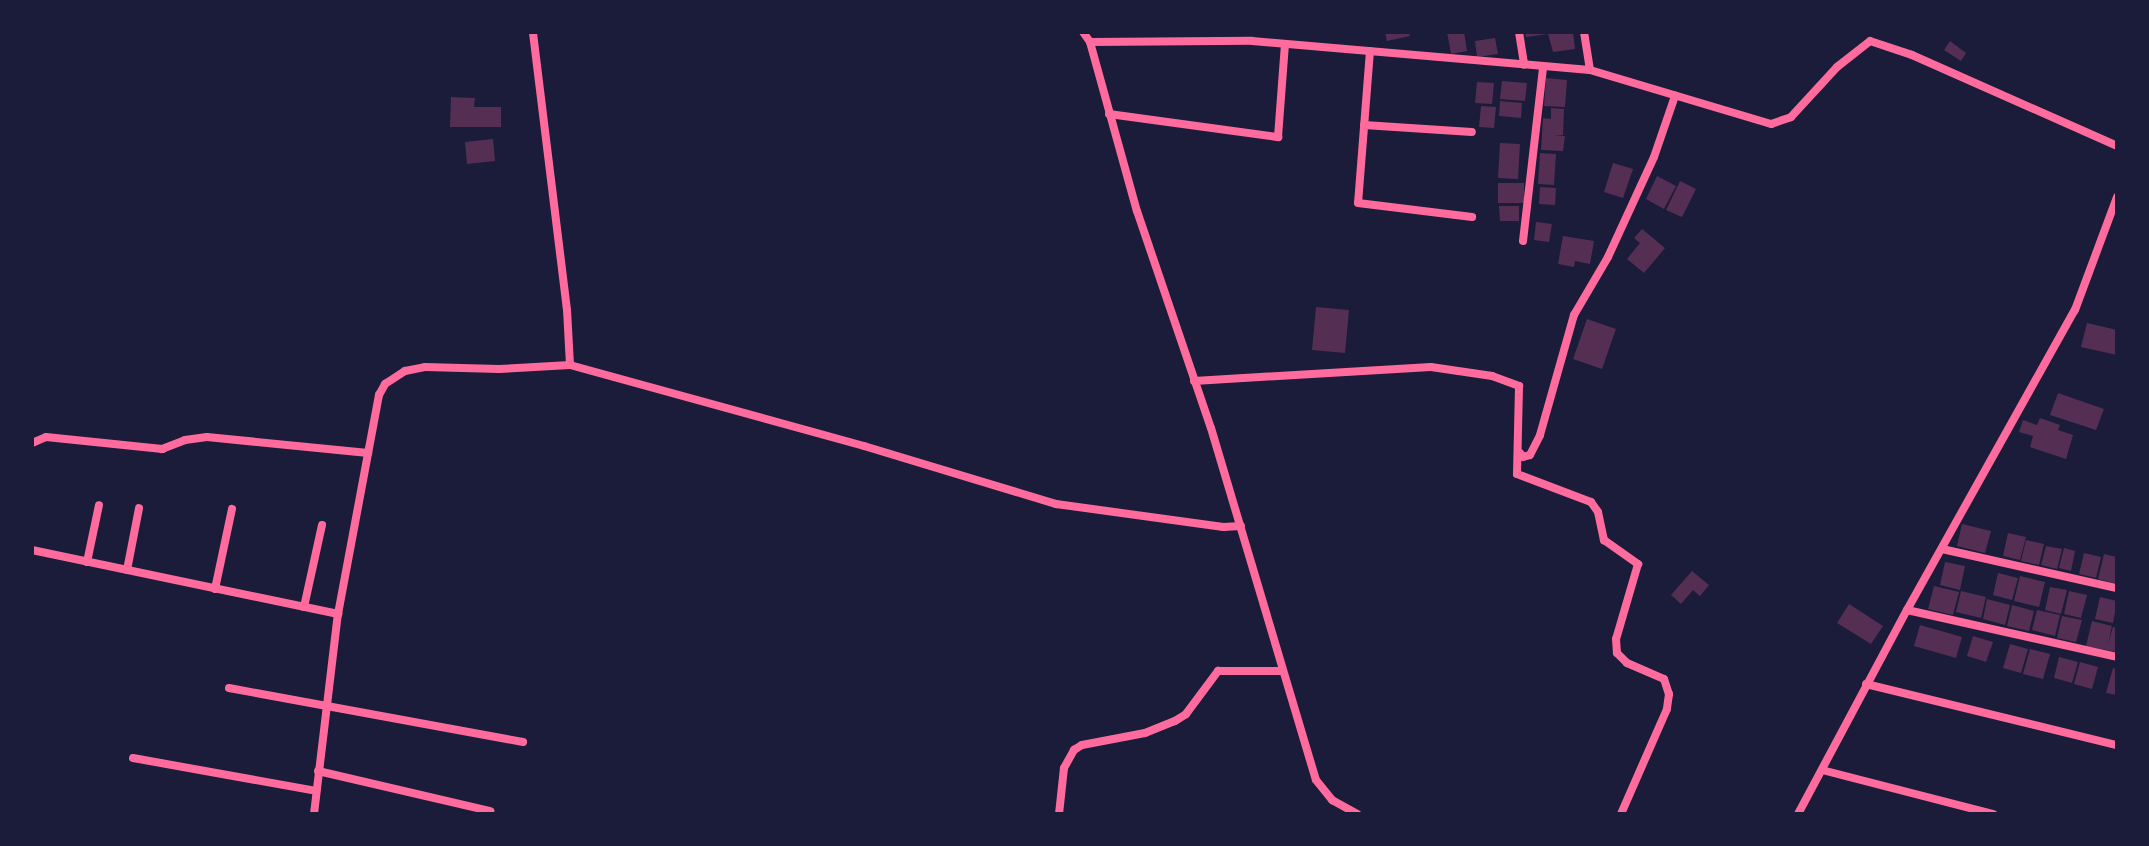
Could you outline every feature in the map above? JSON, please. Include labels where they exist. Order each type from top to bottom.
[{"type":"street","points":[[533,32],[567,310],[570,365]]},
{"type":"street","points":[[1083,32],[1090,42],[1137,211],[1241,526],[1281,671],[1316,780],[1332,800],[1357,814]]},
{"type":"street","points":[[1519,32],[1524,65]]},
{"type":"street","points":[[1584,32],[1590,70]]},
{"type":"street","points":[[1090,42],[1285,44],[1590,70],[1752,121],[1782,123],[1837,67],[1870,41],[1926,60],[2117,146]]},
{"type":"street","points":[[1109,114],[1278,137],[1285,44]]},
{"type":"street","points":[[1370,51],[1358,203],[1472,217]]},
{"type":"street","points":[[1523,241],[1543,68]]},
{"type":"street","points":[[1520,453],[1523,457],[1530,455],[1540,435],[1574,315],[1608,257],[1654,157],[1675,96]]},
{"type":"street","points":[[1364,125],[1472,132]]},
{"type":"street","points":[[1798,814],[1866,684],[2075,310],[2117,197]]},
{"type":"street","points":[[314,814],[338,614],[379,395],[385,384],[405,371],[425,367],[499,369],[570,365],[864,446],[1056,504],[1223,527],[1241,526]]},
{"type":"street","points":[[1194,381],[1431,367],[1492,376],[1519,386],[1519,477],[1591,502],[1598,512],[1604,540],[1638,564],[1616,639],[1617,653],[1627,663],[1664,679],[1669,694],[1667,709],[1621,814]]},
{"type":"street","points":[[32,443],[46,437],[162,449],[185,440],[207,437],[368,453]]},
{"type":"street","points":[[87,562],[99,505]]},
{"type":"street","points":[[127,570],[139,508]]},
{"type":"street","points":[[215,589],[232,509]]},
{"type":"street","points":[[304,607],[322,525]]},
{"type":"street","points":[[1942,549],[2117,588]]},
{"type":"street","points":[[32,550],[338,614]]},
{"type":"street","points":[[1907,610],[2117,657]]},
{"type":"street","points":[[1059,814],[1064,768],[1074,750],[1082,745],[1145,733],[1175,721],[1186,714],[1218,671],[1281,671]]},
{"type":"street","points":[[1866,684],[2117,745]]},
{"type":"street","points":[[229,688],[523,742]]},
{"type":"street","points":[[133,758],[316,791]]},
{"type":"street","points":[[1822,770],[1993,814]]},
{"type":"street","points":[[318,771],[490,811]]},
{"type":"building","points":[[1385,32],[1409,32],[1410,36],[1387,41]]},
{"type":"building","points":[[1447,32],[1464,32],[1467,51],[1451,54]]},
{"type":"building","points":[[1525,32],[1573,32],[1575,49],[1553,52],[1548,34],[1526,37]]},
{"type":"building","points":[[1495,38],[1498,54],[1477,57],[1475,41]]},
{"type":"building","points":[[1950,41],[1966,53],[1961,61],[1944,50]]},
{"type":"building","points":[[1546,78],[1567,80],[1565,107],[1544,106]]},
{"type":"building","points":[[1502,81],[1527,83],[1525,101],[1500,99]]},
{"type":"building","points":[[1477,82],[1494,83],[1492,104],[1475,103]]},
{"type":"building","points":[[451,97],[475,98],[474,107],[501,107],[501,127],[450,127]]},
{"type":"building","points":[[1500,101],[1522,103],[1521,118],[1499,116]]},
{"type":"building","points":[[1481,106],[1496,107],[1494,128],[1479,127]]},
{"type":"building","points":[[1551,108],[1564,109],[1563,135],[1554,135],[1565,136],[1563,151],[1541,150],[1543,118],[1551,119]]},
{"type":"building","points":[[493,139],[495,161],[467,164],[465,142]]},
{"type":"building","points":[[1500,143],[1520,144],[1518,179],[1498,178]]},
{"type":"building","points":[[1540,153],[1556,154],[1554,185],[1538,184]]},
{"type":"building","points":[[1613,163],[1633,169],[1623,198],[1604,192]]},
{"type":"building","points":[[1657,176],[1676,186],[1664,209],[1646,199]]},
{"type":"building","points":[[1680,181],[1696,189],[1682,217],[1666,210]]},
{"type":"building","points":[[1498,183],[1524,183],[1524,203],[1498,203]]},
{"type":"building","points":[[1540,187],[1556,188],[1555,205],[1539,204]]},
{"type":"building","points":[[1499,206],[1519,206],[1519,221],[1500,221]]},
{"type":"building","points":[[1536,222],[1552,224],[1549,242],[1534,240]]},
{"type":"building","points":[[1642,229],[1665,248],[1644,273],[1627,259],[1640,243],[1634,238]]},
{"type":"building","points":[[1563,236],[1594,241],[1590,264],[1575,261],[1574,267],[1558,264]]},
{"type":"building","points":[[1316,307],[1349,310],[1345,353],[1312,350]]},
{"type":"building","points":[[1587,319],[1616,329],[1602,369],[1573,359]]},
{"type":"building","points":[[2087,323],[2117,330],[2117,355],[2081,347]]},
{"type":"building","points":[[2058,393],[2104,409],[2096,430],[2050,415]]},
{"type":"building","points":[[2040,418],[2060,425],[2058,430],[2073,435],[2066,459],[2030,447],[2033,436],[2019,432],[2023,420],[2037,425]]},
{"type":"building","points":[[1962,524],[1991,531],[1985,553],[1957,546]]},
{"type":"building","points":[[2008,533],[2026,537],[2020,560],[2003,556]]},
{"type":"building","points":[[2026,540],[2044,544],[2039,565],[2021,561]]},
{"type":"building","points":[[2046,546],[2062,549],[2057,569],[2041,565]]},
{"type":"building","points":[[2064,548],[2075,551],[2071,571],[2059,568]]},
{"type":"building","points":[[2084,553],[2101,557],[2096,578],[2079,574]]},
{"type":"building","points":[[2104,554],[2117,557],[2117,584],[2098,579]]},
{"type":"building","points":[[1945,562],[1965,566],[1960,590],[1940,585]]},
{"type":"building","points":[[1692,571],[1709,585],[1700,596],[1693,590],[1681,604],[1671,595]]},
{"type":"building","points":[[1998,573],[2018,578],[2012,600],[1993,595]]},
{"type":"building","points":[[2020,576],[2045,582],[2039,607],[2014,601]]},
{"type":"building","points":[[1934,586],[1959,592],[1953,615],[1928,609]]},
{"type":"building","points":[[2050,587],[2067,590],[2061,614],[2045,610]]},
{"type":"building","points":[[1961,591],[1986,597],[1981,618],[1956,612]]},
{"type":"building","points":[[2069,591],[2087,595],[2081,618],[2064,614]]},
{"type":"building","points":[[2100,597],[2117,601],[2113,623],[2095,619]]},
{"type":"building","points":[[1987,599],[2010,605],[2005,625],[1983,619]]},
{"type":"building","points":[[1849,604],[1883,626],[1871,644],[1837,623]]},
{"type":"building","points":[[2012,605],[2034,611],[2029,631],[2007,626]]},
{"type":"building","points":[[2037,610],[2060,615],[2055,636],[2032,630]]},
{"type":"building","points":[[2062,616],[2082,620],[2076,642],[2057,638]]},
{"type":"building","points":[[2092,621],[2112,626],[2108,644],[2113,627],[2117,628],[2117,652],[2086,646]]},
{"type":"building","points":[[1920,625],[1962,637],[1956,658],[1914,646]]},
{"type":"building","points":[[1973,636],[1993,642],[1986,662],[1967,656]]},
{"type":"building","points":[[2010,644],[2028,649],[2021,673],[2003,668]]},
{"type":"building","points":[[2030,649],[2050,654],[2043,679],[2023,674]]},
{"type":"building","points":[[2059,657],[2078,662],[2072,683],[2054,678]]},
{"type":"building","points":[[2080,662],[2098,667],[2092,689],[2074,684]]},
{"type":"building","points":[[2113,668],[2117,669],[2117,695],[2106,693]]}]
